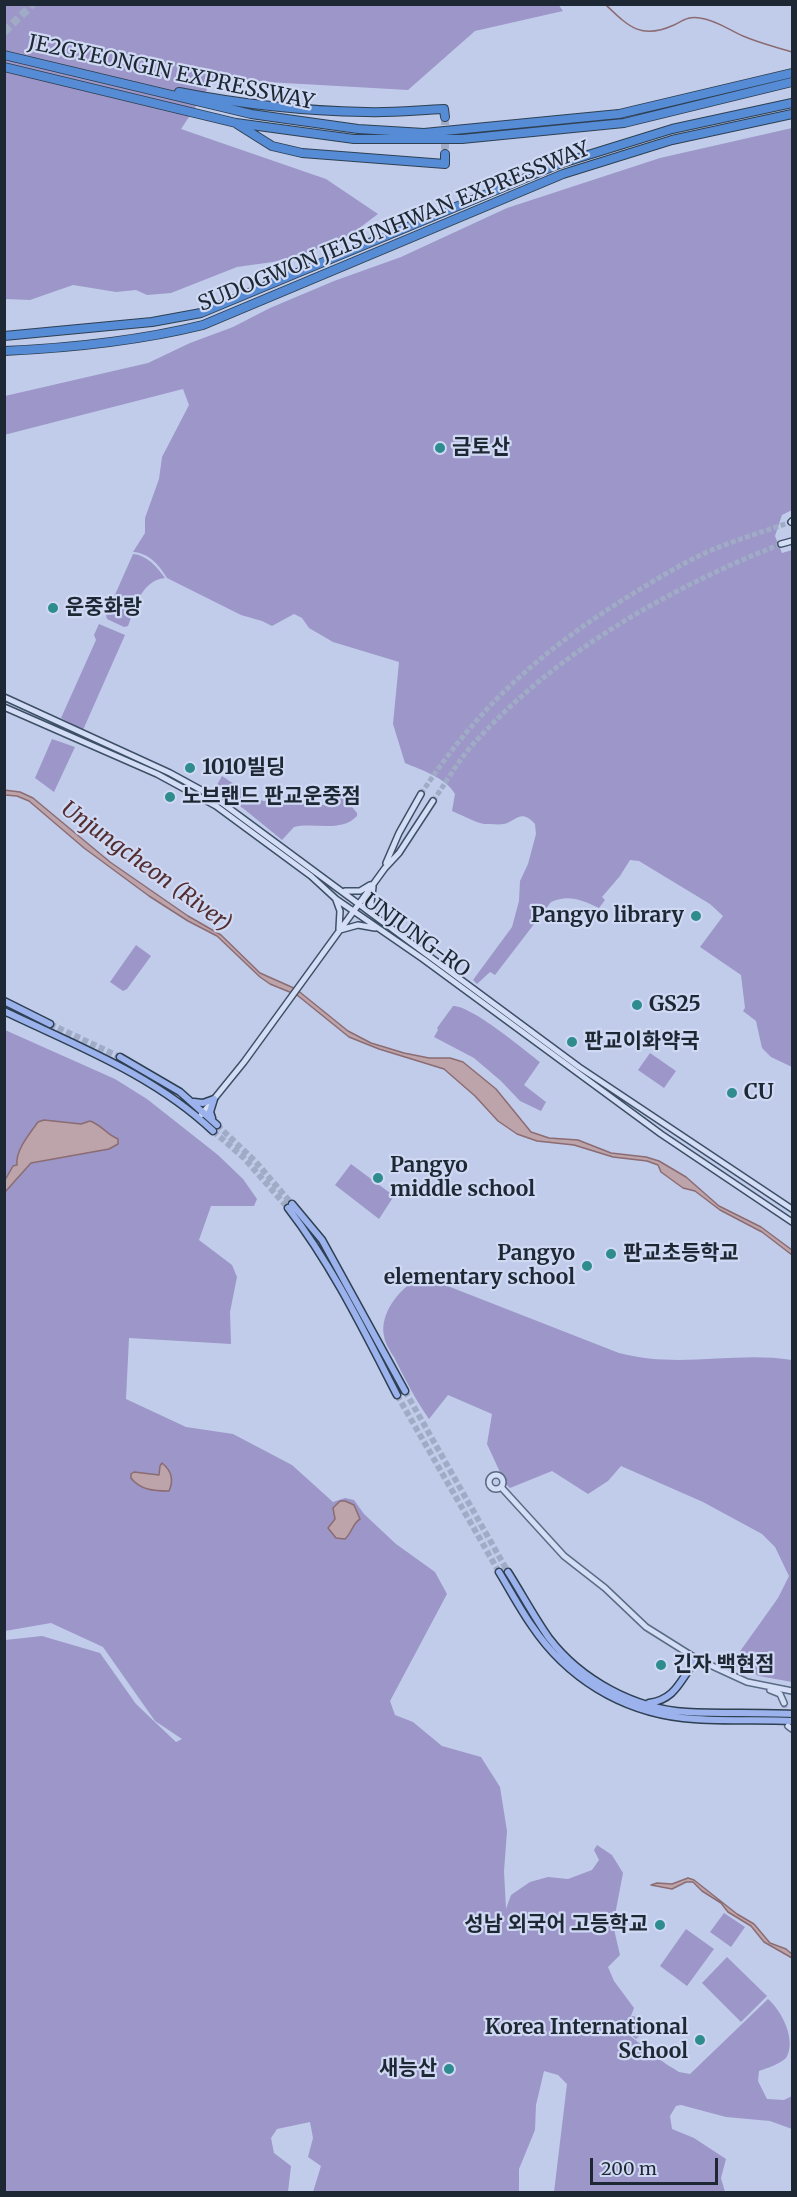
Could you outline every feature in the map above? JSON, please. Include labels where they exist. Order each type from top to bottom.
[{"type":"highway","name":"JE2GYEONGIN EXPRESSWAY","points":[[4,55],[251,114],[358,129],[424,133],[620,114],[792,73]]},
{"type":"highway","name":"JE2GYEONGIN EXPRESSWAY","points":[[4,67],[236,123],[354,139],[462,139],[624,123],[792,82]]},
{"type":"highway","points":[[80,72],[209,98],[274,106],[369,112],[444,113]]},
{"type":"highway","name":"SUDOGWON JE1SUNHWAN EXPRESSWAY","points":[[4,336],[141,323],[201,312],[559,164],[672,129],[792,103]]},
{"type":"highway","name":"SUDOGWON JE1SUNHWAN EXPRESSWAY","points":[[4,351],[144,338],[203,325],[563,174],[672,140],[792,114]]},
{"type":"highway","points":[[236,123],[272,146],[303,153],[445,164],[445,154]]},
{"type":"main road","points":[[781,544],[792,541]]},
{"type":"main road","name":"UNJUNG-RO","points":[[4,697],[170,773],[214,797],[573,1062],[792,1209]]},
{"type":"main road","name":"UNJUNG-RO","points":[[4,706],[157,774],[206,800],[311,876],[353,912],[423,959],[661,1134],[792,1222]]},
{"type":"main road","points":[[385,867],[399,833],[421,794]]},
{"type":"main road","points":[[201,1115],[244,1062],[385,867],[399,853],[433,801]]},
{"type":"main road","points":[[342,891],[353,893],[374,883]]},
{"type":"main road","points":[[374,883],[371,903],[374,913],[380,919]]},
{"type":"main road","points":[[336,899],[339,911],[339,931]]},
{"type":"main road","points":[[339,931],[358,925],[376,928]]},
{"type":"main road","points":[[4,1001],[50,1024]]},
{"type":"main road","points":[[4,1011],[140,1076],[215,1126],[210,1112],[214,1099]]},
{"type":"main road","points":[[120,1057],[194,1102],[201,1115]]},
{"type":"main road","points":[[194,1102],[203,1103],[214,1099]]},
{"type":"main road","points":[[397,1395],[316,1245],[290,1206],[322,1240],[405,1391]]},
{"type":"main road","points":[[501,1487],[575,1565],[605,1588],[646,1628],[697,1659],[780,1694],[784,1702],[792,1691]]},
{"type":"main road","points":[[499,1572],[545,1643],[577,1676],[603,1694],[643,1710],[684,1718],[791,1726]]},
{"type":"main road","points":[[508,1572],[538,1622],[567,1658],[607,1688],[645,1703],[685,1712],[792,1714]]},
{"type":"main road","points":[[645,1703],[665,1699],[672,1694],[697,1659]]},
{"type":"main road","points":[[760,1685],[792,1691]]},
{"type":"shaded area","points":[[558,4],[563,11],[475,31],[408,90],[214,79],[181,129],[326,179],[378,214],[350,235],[302,255],[237,267],[171,293],[147,295],[136,290],[116,292],[73,285],[30,300],[5,299],[4,5]]},
{"type":"shaded area","points":[[792,128],[792,510],[782,515],[775,536],[782,553],[792,550],[792,1067],[771,1057],[762,1048],[756,1021],[743,1011],[745,1008],[741,975],[700,947],[723,916],[710,904],[639,861],[630,860],[602,897],[605,900],[599,908],[570,898],[551,902],[495,975],[490,972],[477,984],[473,980],[512,927],[519,901],[520,881],[528,864],[536,834],[535,824],[522,816],[504,824],[484,824],[452,811],[455,794],[451,788],[433,775],[405,763],[393,724],[399,662],[333,642],[309,628],[302,618],[294,614],[272,626],[241,615],[167,578],[153,560],[133,552],[145,533],[145,518],[159,479],[162,457],[189,405],[183,389],[4,435],[5,396],[148,363],[334,281],[401,257],[507,208],[660,158]]},
{"type":"shaded area","points":[[133,554],[147,559],[165,578],[157,580],[145,589],[128,626],[124,627],[107,619],[106,615]]},
{"type":"shaded area","points":[[99,624],[125,635],[83,730],[61,718],[96,640],[94,635]]},
{"type":"shaded area","points":[[52,739],[75,747],[54,792],[35,778]]},
{"type":"shaded area","points":[[222,776],[263,801],[324,805],[343,796],[357,816],[351,821],[335,826],[294,827],[282,840],[244,809],[214,790]]},
{"type":"shaded area","points":[[4,790],[20,792],[33,798],[110,862],[188,916],[221,935],[260,973],[296,989],[348,1031],[371,1043],[404,1053],[429,1058],[450,1058],[463,1062],[496,1089],[531,1132],[549,1138],[578,1140],[611,1153],[646,1157],[659,1161],[686,1177],[719,1206],[761,1227],[792,1250],[792,1255],[762,1232],[720,1210],[695,1191],[683,1188],[661,1172],[658,1165],[647,1161],[613,1157],[574,1145],[537,1141],[517,1134],[498,1121],[475,1096],[444,1069],[349,1037],[297,995],[270,984],[260,977],[217,936],[149,896],[84,848],[29,801],[17,796],[5,795]]},
{"type":"shaded area","points":[[136,945],[151,956],[127,989],[123,991],[110,982]]},
{"type":"shaded area","points":[[453,1006],[484,1020],[540,1062],[524,1085],[546,1102],[541,1111],[520,1101],[474,1058],[434,1037],[437,1028]]},
{"type":"shaded area","points":[[5,1030],[115,1079],[147,1099],[218,1155],[243,1179],[257,1199],[254,1206],[211,1206],[199,1240],[232,1265],[237,1277],[230,1312],[231,1344],[129,1338],[126,1399],[186,1427],[233,1434],[292,1465],[333,1502],[345,1498],[354,1500],[364,1514],[396,1544],[435,1572],[447,1594],[390,1701],[395,1715],[413,1722],[442,1746],[481,1757],[500,1787],[507,1831],[504,1871],[506,1909],[511,1895],[530,1882],[548,1877],[568,1879],[592,1870],[599,1860],[594,1850],[597,1845],[612,1855],[623,1873],[613,1925],[620,1955],[608,1967],[614,1981],[634,2008],[629,2021],[632,2016],[637,2017],[645,2026],[643,2033],[636,2039],[629,2033],[629,2035],[666,2064],[679,2072],[690,2074],[768,1999],[783,2018],[789,2035],[789,2051],[783,2060],[759,2071],[758,2081],[767,2099],[784,2100],[792,2096],[792,2129],[770,2121],[726,2117],[681,2105],[676,2106],[670,2116],[672,2129],[694,2138],[726,2159],[721,2178],[725,2192],[554,2192],[567,2084],[558,2075],[544,2071],[536,2105],[535,2130],[519,2169],[519,2192],[313,2192],[321,2166],[308,2157],[313,2138],[310,2122],[277,2129],[271,2138],[274,2153],[291,2166],[288,2192],[5,2192],[5,1640],[42,1636],[100,1653],[136,1704],[176,1742],[182,1739],[155,1721],[103,1647],[51,1623],[5,1631]]},
{"type":"shaded area","points":[[650,1053],[676,1071],[664,1088],[638,1070]]},
{"type":"shaded area","points":[[44,1120],[81,1124],[90,1121],[118,1139],[118,1144],[109,1149],[31,1163],[5,1192],[5,1180],[13,1166],[17,1165],[18,1154],[24,1142],[38,1122]]},
{"type":"shaded area","points":[[351,1164],[394,1196],[379,1219],[335,1185]]},
{"type":"shaded area","points":[[422,1276],[619,1353],[641,1358],[685,1360],[749,1357],[792,1360],[792,1682],[759,1676],[731,1664],[778,1598],[789,1576],[775,1547],[762,1534],[703,1502],[621,1466],[608,1481],[588,1494],[552,1471],[510,1488],[505,1483],[487,1444],[492,1414],[448,1395],[429,1419],[388,1347],[383,1327],[389,1309],[400,1293]]},
{"type":"shaded area","points":[[162,1463],[171,1476],[169,1491],[143,1487],[131,1478],[134,1472],[159,1475]]},
{"type":"shaded area","points":[[340,1501],[354,1505],[360,1519],[345,1539],[336,1538],[328,1528],[335,1519],[333,1508]]},
{"type":"shaded area","points":[[688,1878],[754,1924],[770,1943],[786,1949],[792,1954],[792,1958],[764,1942],[751,1926],[728,1912],[721,1903],[702,1891],[693,1882],[686,1882],[672,1889],[651,1885],[672,1884]]},
{"type":"shaded area","points":[[724,1913],[745,1927],[731,1947],[710,1932]]},
{"type":"shaded area","points":[[686,1929],[714,1949],[687,1986],[660,1966]]},
{"type":"shaded area","points":[[727,1957],[767,1996],[741,2022],[702,1983]]},
{"type":"waterway","points":[[605,4],[636,29],[653,31],[687,19],[700,18],[717,23],[738,34],[792,52]]},
{"type":"tunnel","points":[[4,32],[33,4]]},
{"type":"tunnel","points":[[445,117],[445,154]]},
{"type":"tunnel","points":[[421,794],[443,762],[490,706],[542,657],[571,635],[634,593],[693,559],[723,545],[791,522]]},
{"type":"tunnel","points":[[433,801],[476,741],[542,679],[579,651],[657,602],[739,561],[781,544]]},
{"type":"tunnel","points":[[50,1024],[120,1057]]},
{"type":"tunnel","points":[[217,1125],[255,1161],[292,1204]]},
{"type":"tunnel","points":[[213,1131],[244,1158],[288,1208]]},
{"type":"tunnel","points":[[405,1391],[508,1572]]},
{"type":"tunnel","points":[[397,1395],[499,1572]]},
{"type":"tunnel","points":[[784,1703],[788,1725]]},
{"type":"place","name":"금토산","points":[[440,448]]},
{"type":"place","name":"운중화랑","points":[[53,608]]},
{"type":"place","name":"1010빌딩","points":[[190,768]]},
{"type":"place","name":"노브랜드 판교운중점","points":[[170,797]]},
{"type":"place","name":"Pangyo library","points":[[696,916]]},
{"type":"place","name":"GS25","points":[[637,1005]]},
{"type":"place","name":"판교이화약국","points":[[572,1042]]},
{"type":"place","name":"CU","points":[[732,1093]]},
{"type":"place","name":"Pangyo middle school","points":[[378,1178]]},
{"type":"place","name":"판교초등학교","points":[[611,1254]]},
{"type":"place","name":"Pangyo elementary school","points":[[587,1266]]},
{"type":"place","name":"긴자 백현점","points":[[661,1665]]},
{"type":"place","name":"성남 외국어 고등학교","points":[[660,1925]]},
{"type":"place","name":"Korea International School","points":[[700,2040]]},
{"type":"place","name":"새능산","points":[[449,2069]]},
{"type":"water label","name":"Unjungcheon (River)","points":[[146,867]]}]
